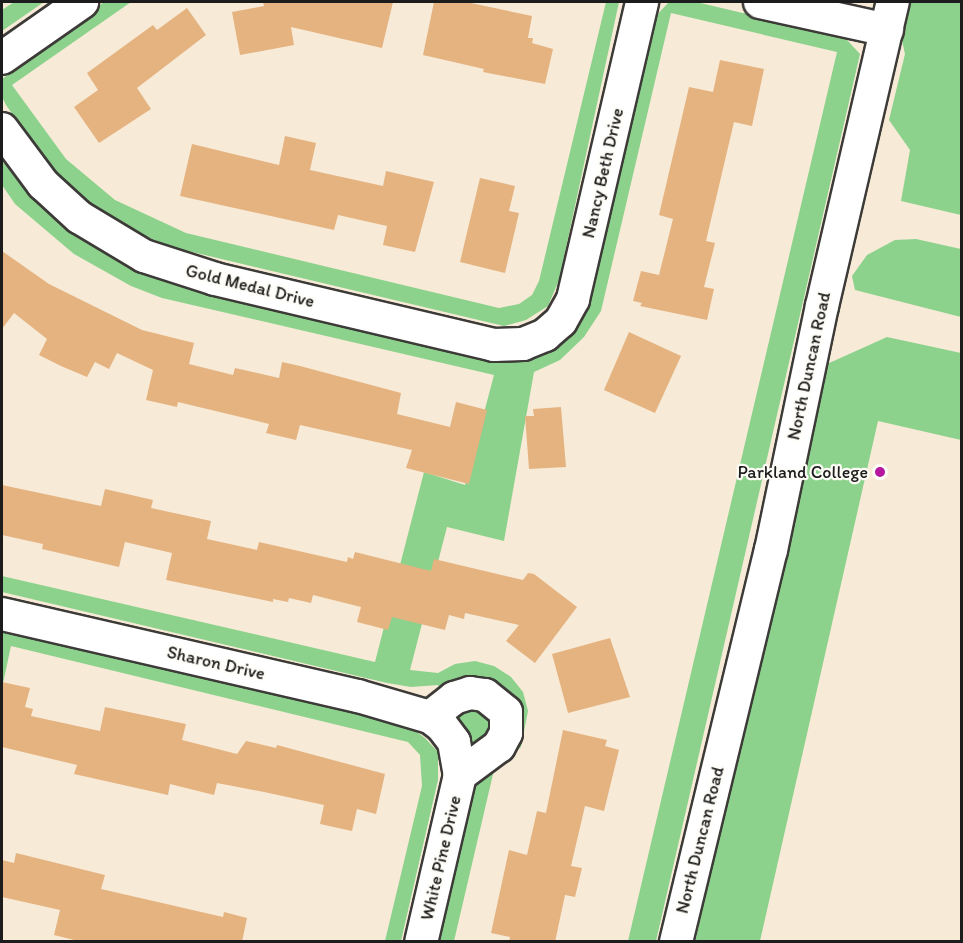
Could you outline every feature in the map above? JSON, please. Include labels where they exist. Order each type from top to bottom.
[{"type":"street","points":[[2,58],[82,2]]},
{"type":"street","name":"Nancy Beth Drive","points":[[545,335],[561,321],[576,292],[642,2]]},
{"type":"street","points":[[760,2],[890,16]]},
{"type":"street","name":"North Duncan Road","points":[[676,942],[771,550],[822,306],[890,16]]},
{"type":"street","name":"Gold Medal Drive","points":[[2,129],[43,184],[79,218],[144,256],[215,279],[494,345],[523,344],[545,335]]},
{"type":"street","name":"Sharon Drive","points":[[2,614],[333,690],[430,717]]},
{"type":"street","name":"White Pine Drive","points":[[422,942],[460,775],[454,742],[430,717],[454,698],[470,693],[485,695],[500,704],[508,721],[499,746],[460,775]]},
{"type":"green space","points":[[14,2],[44,2],[2,31],[2,10]]},
{"type":"green space","points":[[104,2],[131,2],[12,85],[66,159],[115,200],[186,233],[499,308],[519,304],[532,295],[539,281],[606,2],[619,2],[559,280],[548,306],[526,320],[504,326],[167,246],[121,224],[78,195],[37,150],[6,105],[2,97],[2,79]]},
{"type":"green space","points":[[669,2],[696,2],[831,34],[847,40],[860,54],[656,941],[628,941],[837,52],[671,13],[601,311],[584,337],[560,360],[534,372],[504,541],[447,527],[410,670],[438,673],[455,664],[475,661],[494,666],[511,677],[523,692],[528,711],[521,747],[494,770],[454,941],[435,941],[473,780],[438,685],[411,687],[387,683],[2,592],[2,576],[375,662],[424,472],[465,485],[494,375],[162,298],[131,286],[74,254],[15,204],[2,185],[2,161],[54,219],[87,243],[173,283],[465,352],[563,335],[653,19]]},
{"type":"green space","points":[[905,2],[961,2],[961,215],[901,201],[910,150],[889,120],[905,54],[899,27]]},
{"type":"green space","points":[[916,239],[961,249],[961,317],[855,290],[852,276],[867,255],[895,240]]},
{"type":"green space","points":[[887,337],[961,353],[961,440],[878,421],[760,941],[695,942],[827,364]]},
{"type":"green space","points":[[2,628],[402,721],[425,738],[438,752],[438,780],[401,941],[385,941],[422,786],[420,755],[408,742],[11,646],[2,688]]},
{"type":"building","points":[[263,2],[393,2],[382,48],[291,27],[294,45],[240,55],[232,12],[264,6]]},
{"type":"building","points":[[434,2],[466,2],[532,16],[528,38],[533,38],[532,43],[553,49],[545,84],[483,72],[484,69],[423,55]]},
{"type":"building","points":[[187,8],[206,35],[137,88],[151,109],[99,143],[74,107],[98,90],[87,73],[153,25],[157,30]]},
{"type":"building","points":[[720,60],[764,69],[752,126],[734,122],[706,241],[715,243],[704,287],[714,289],[707,320],[640,306],[642,303],[633,301],[641,271],[659,275],[673,219],[659,215],[689,87],[713,92]]},
{"type":"building","points":[[285,136],[316,143],[310,170],[383,186],[386,171],[434,182],[415,252],[383,245],[387,226],[338,215],[334,230],[180,196],[192,144],[279,165]]},
{"type":"building","points":[[480,178],[515,186],[509,211],[519,213],[505,273],[460,262]]},
{"type":"building","points":[[2,251],[49,284],[142,330],[194,343],[189,364],[233,375],[235,368],[279,378],[282,362],[300,366],[401,393],[397,414],[450,427],[456,402],[487,410],[469,484],[406,468],[412,450],[300,425],[296,440],[266,433],[269,424],[178,402],[177,407],[146,400],[153,370],[117,353],[109,369],[95,362],[87,377],[61,366],[39,355],[47,339],[14,313],[2,329]]},
{"type":"building","points":[[629,332],[681,356],[655,413],[604,390]]},
{"type":"building","points":[[561,407],[566,467],[529,469],[525,416],[534,416],[533,409]]},
{"type":"building","points":[[2,485],[101,506],[105,489],[153,500],[151,508],[211,521],[207,539],[257,550],[259,542],[347,562],[348,557],[353,559],[355,552],[431,571],[434,559],[523,580],[528,573],[534,574],[577,607],[535,663],[506,641],[519,625],[465,613],[464,619],[449,615],[445,630],[392,617],[388,630],[357,622],[361,607],[313,595],[311,603],[289,598],[288,602],[273,599],[273,602],[166,580],[172,553],[125,542],[119,567],[42,549],[43,544],[2,535]]},
{"type":"building","points":[[610,638],[630,697],[568,713],[552,654]]},
{"type":"building","points":[[2,682],[30,688],[25,707],[33,709],[31,716],[100,731],[105,707],[186,724],[182,740],[237,754],[246,741],[276,748],[277,745],[385,774],[376,814],[357,809],[352,831],[320,824],[324,805],[264,792],[217,783],[214,795],[170,784],[168,795],[74,774],[77,765],[2,747]]},
{"type":"building","points":[[563,730],[607,740],[605,746],[619,750],[604,811],[585,806],[571,866],[582,868],[575,897],[565,895],[555,942],[509,942],[510,937],[491,933],[509,850],[527,855],[537,811],[546,813]]},
{"type":"building","points":[[16,853],[105,875],[101,889],[223,917],[224,912],[247,918],[242,942],[82,942],[54,935],[60,910],[2,897],[2,860],[14,863]]},
{"type":"place","name":"Parkland College","points":[[880,472]]}]
